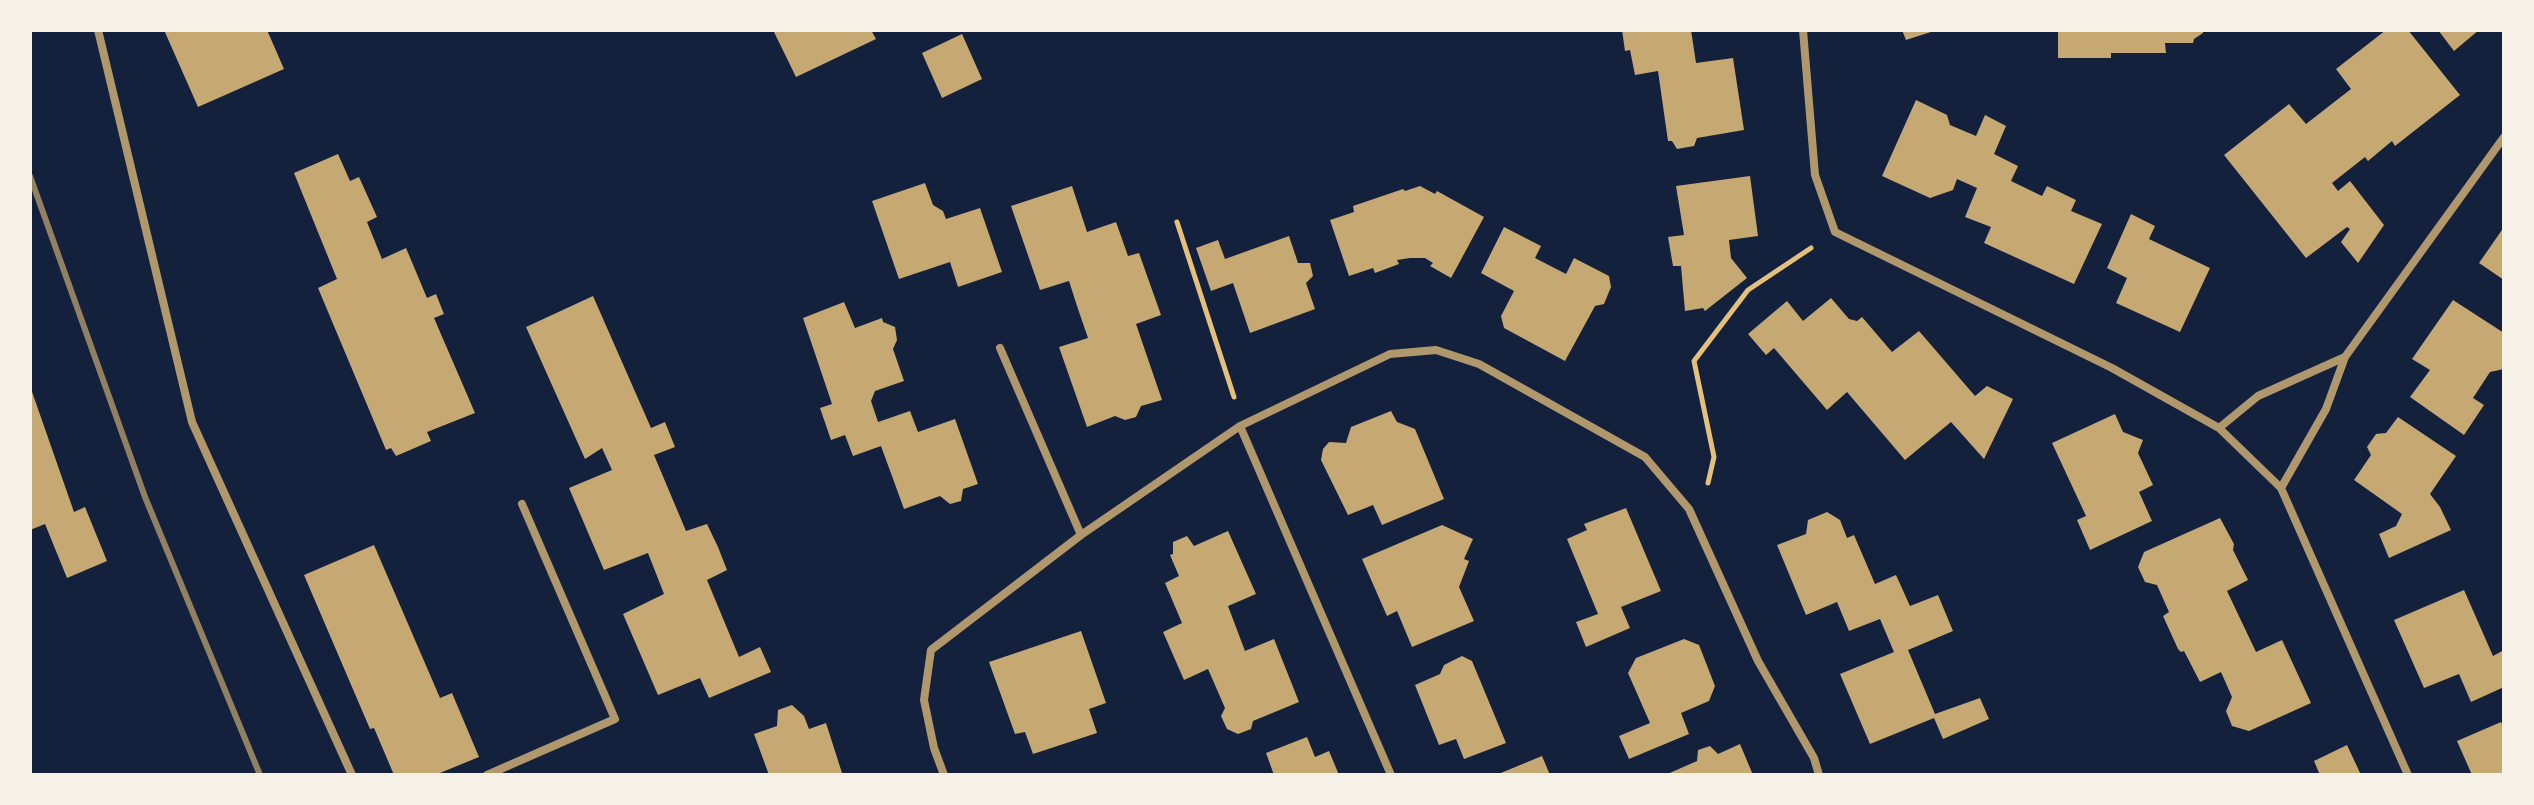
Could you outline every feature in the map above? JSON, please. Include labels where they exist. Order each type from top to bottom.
[{"type":"street","points":[[98,30],[192,422],[352,775]]},
{"type":"street","points":[[1803,30],[1815,175],[1835,232],[2112,368],[2219,428],[2281,488],[2408,775]]},
{"type":"street","points":[[2281,488],[2326,409],[2345,357],[2504,137]]},
{"type":"street","points":[[1000,348],[1081,535]]},
{"type":"street","points":[[944,775],[934,748],[924,700],[931,650],[1081,535],[1240,426],[1390,354],[1436,350],[1479,364],[1645,457],[1689,509],[1758,661],[1814,758],[1819,775]]},
{"type":"street","points":[[2219,428],[2258,396],[2345,357]]},
{"type":"street","points":[[1240,426],[1391,775]]},
{"type":"street","points":[[487,775],[615,719],[522,504]]},
{"type":"path","points":[[1177,222],[1230,379],[1240,426]]},
{"type":"path","points":[[1689,509],[1707,491],[1714,457],[1694,361],[1748,290],[1835,232]]},
{"type":"building","points":[[164,30],[267,30],[284,69],[198,107]]},
{"type":"building","points":[[773,30],[871,30],[876,39],[796,77]]},
{"type":"building","points":[[1622,30],[1691,30],[1696,63],[1733,58],[1744,130],[1697,138],[1694,146],[1677,149],[1672,141],[1668,141],[1658,71],[1635,75],[1630,50],[1625,51]]},
{"type":"building","points":[[1902,30],[1934,30],[1934,31],[1906,40]]},
{"type":"building","points":[[2058,30],[2203,30],[2203,33],[2193,43],[2165,43],[2166,53],[2111,53],[2111,58],[2058,58]]},
{"type":"building","points":[[2386,30],[2408,30],[2460,95],[2395,146],[2392,141],[2368,161],[2365,157],[2332,183],[2338,191],[2350,181],[2384,225],[2358,263],[2341,242],[2350,229],[2347,227],[2306,258],[2224,155],[2289,104],[2306,124],[2351,89],[2336,69]]},
{"type":"building","points":[[2438,30],[2479,30],[2454,51]]},
{"type":"building","points":[[962,34],[982,79],[942,98],[922,53]]},
{"type":"building","points":[[1916,100],[1947,115],[1950,125],[1976,136],[1985,115],[2006,126],[1994,154],[2018,166],[2011,181],[2042,196],[2047,186],[2076,200],[2071,211],[2102,224],[2074,284],[1984,243],[1991,227],[1965,217],[1977,188],[1957,179],[1953,190],[1930,198],[1882,176]]},
{"type":"building","points":[[338,154],[350,181],[359,177],[377,217],[367,222],[382,259],[406,248],[427,298],[436,294],[444,314],[434,318],[475,413],[427,432],[431,441],[396,456],[391,448],[386,450],[318,288],[337,279],[294,173]]},
{"type":"building","points":[[1750,176],[1758,236],[1729,240],[1731,258],[1747,278],[1705,311],[1703,308],[1685,311],[1681,266],[1673,266],[1668,237],[1684,235],[1676,186]]},
{"type":"building","points":[[925,183],[933,205],[943,211],[946,219],[980,208],[1002,272],[958,287],[950,262],[899,279],[872,201]]},
{"type":"building","points":[[1072,186],[1087,232],[1116,222],[1128,256],[1139,253],[1161,315],[1136,324],[1162,400],[1141,406],[1136,417],[1125,420],[1115,416],[1087,427],[1059,347],[1088,338],[1069,281],[1040,290],[1011,206]]},
{"type":"building","points":[[1420,186],[1435,194],[1437,191],[1484,217],[1451,278],[1430,266],[1433,263],[1425,258],[1397,260],[1399,264],[1375,273],[1373,268],[1349,276],[1330,220],[1354,212],[1353,206]]},
{"type":"building","points":[[2131,214],[2155,226],[2149,239],[2210,268],[2180,332],[2116,303],[2127,278],[2107,268]]},
{"type":"building","points":[[1504,227],[1541,246],[1535,258],[1566,274],[1574,258],[1609,276],[1611,287],[1604,304],[1595,306],[1565,361],[1504,328],[1501,316],[1514,291],[1481,273]]},
{"type":"building","points":[[2504,227],[2504,280],[2479,263]]},
{"type":"building","points":[[1289,236],[1298,263],[1310,263],[1313,276],[1306,283],[1315,309],[1250,333],[1233,283],[1211,291],[1196,248],[1218,240],[1225,259]]},
{"type":"building","points":[[593,296],[651,428],[665,422],[675,447],[654,455],[686,531],[707,524],[718,547],[727,570],[707,580],[739,657],[760,647],[771,672],[709,698],[700,678],[658,695],[623,614],[664,594],[648,553],[604,570],[569,488],[612,470],[602,448],[585,459],[526,327]]},
{"type":"building","points":[[1831,298],[1849,319],[1857,321],[1862,317],[1892,352],[1919,331],[1975,396],[1987,386],[2013,399],[1984,459],[1951,422],[1905,460],[1847,392],[1827,410],[1774,348],[1766,355],[1748,334],[1787,301],[1803,321]]},
{"type":"building","points":[[2453,300],[2504,333],[2504,369],[2490,372],[2473,398],[2484,405],[2464,435],[2410,397],[2430,370],[2412,359]]},
{"type":"building","points":[[844,302],[855,328],[882,318],[883,322],[895,327],[897,340],[893,349],[904,381],[875,391],[871,401],[878,422],[910,411],[918,432],[955,419],[978,484],[963,489],[961,501],[950,504],[940,496],[904,509],[881,446],[853,456],[845,435],[831,440],[820,408],[832,404],[803,318]]},
{"type":"building","points":[[30,386],[74,512],[85,507],[107,561],[67,578],[45,524],[30,530]]},
{"type":"building","points":[[1391,411],[1397,422],[1415,429],[1444,499],[1382,525],[1373,505],[1348,515],[1321,460],[1323,449],[1329,442],[1346,443],[1351,427]]},
{"type":"building","points":[[2115,414],[2123,432],[2143,440],[2138,453],[2153,485],[2139,492],[2152,521],[2090,550],[2077,520],[2086,516],[2052,443]]},
{"type":"building","points":[[2398,417],[2456,456],[2430,494],[2451,530],[2389,558],[2379,534],[2396,526],[2402,514],[2354,480],[2371,455],[2367,447],[2376,434],[2386,433]]},
{"type":"building","points":[[1626,508],[1661,591],[1621,607],[1630,628],[1586,647],[1576,622],[1598,614],[1567,539],[1587,530],[1584,524]]},
{"type":"building","points":[[1827,512],[1840,520],[1847,538],[1854,535],[1875,584],[1896,575],[1910,606],[1938,595],[1953,631],[1908,650],[1935,714],[1980,698],[1989,719],[1943,739],[1934,718],[1870,744],[1840,674],[1894,652],[1880,619],[1849,631],[1837,602],[1806,615],[1777,545],[1806,534],[1808,520]]},
{"type":"building","points":[[2220,518],[2248,580],[2227,591],[2256,652],[2282,640],[2311,703],[2249,731],[2232,726],[2226,711],[2232,697],[2221,672],[2200,682],[2184,651],[2178,649],[2163,616],[2169,612],[2157,585],[2145,582],[2138,567],[2144,552]]},
{"type":"building","points":[[1442,525],[1473,539],[1464,559],[1469,561],[1459,587],[1474,621],[1412,647],[1397,611],[1387,616],[1362,559]]},
{"type":"building","points":[[1228,531],[1256,594],[1228,606],[1245,651],[1274,639],[1299,702],[1253,721],[1251,729],[1238,734],[1227,729],[1221,716],[1225,708],[1208,669],[1184,680],[1163,632],[1182,623],[1165,583],[1179,576],[1170,555],[1173,554],[1173,542],[1187,536],[1194,546]]},
{"type":"building","points":[[374,545],[440,698],[452,693],[479,757],[435,775],[394,775],[374,728],[370,729],[304,575]]},
{"type":"building","points":[[2464,590],[2493,656],[2504,650],[2504,687],[2471,702],[2459,674],[2424,688],[2394,620]]},
{"type":"building","points":[[1081,631],[1106,703],[1089,709],[1097,733],[1033,754],[1025,732],[1015,734],[989,662]]},
{"type":"building","points":[[1684,639],[1699,645],[1715,686],[1709,701],[1681,713],[1689,734],[1629,759],[1619,736],[1650,723],[1628,673],[1636,658]]},
{"type":"building","points":[[1462,656],[1472,661],[1506,743],[1464,759],[1456,739],[1439,745],[1415,685],[1440,674],[1444,665]]},
{"type":"building","points":[[792,705],[804,716],[809,729],[826,723],[842,773],[769,775],[754,734],[777,726],[778,710]]},
{"type":"building","points":[[2501,722],[2504,728],[2504,775],[2472,775],[2457,741]]},
{"type":"building","points":[[1307,737],[1315,757],[1329,751],[1339,775],[1274,775],[1266,753]]},
{"type":"building","points":[[1740,744],[1753,775],[1665,775],[1697,761],[1698,750],[1710,746],[1718,754]]},
{"type":"building","points":[[2347,745],[2361,775],[2320,775],[2314,761]]},
{"type":"building","points":[[1542,756],[1550,775],[1496,775]]},
{"type":"railway","points":[[30,176],[145,497],[260,775]]}]
